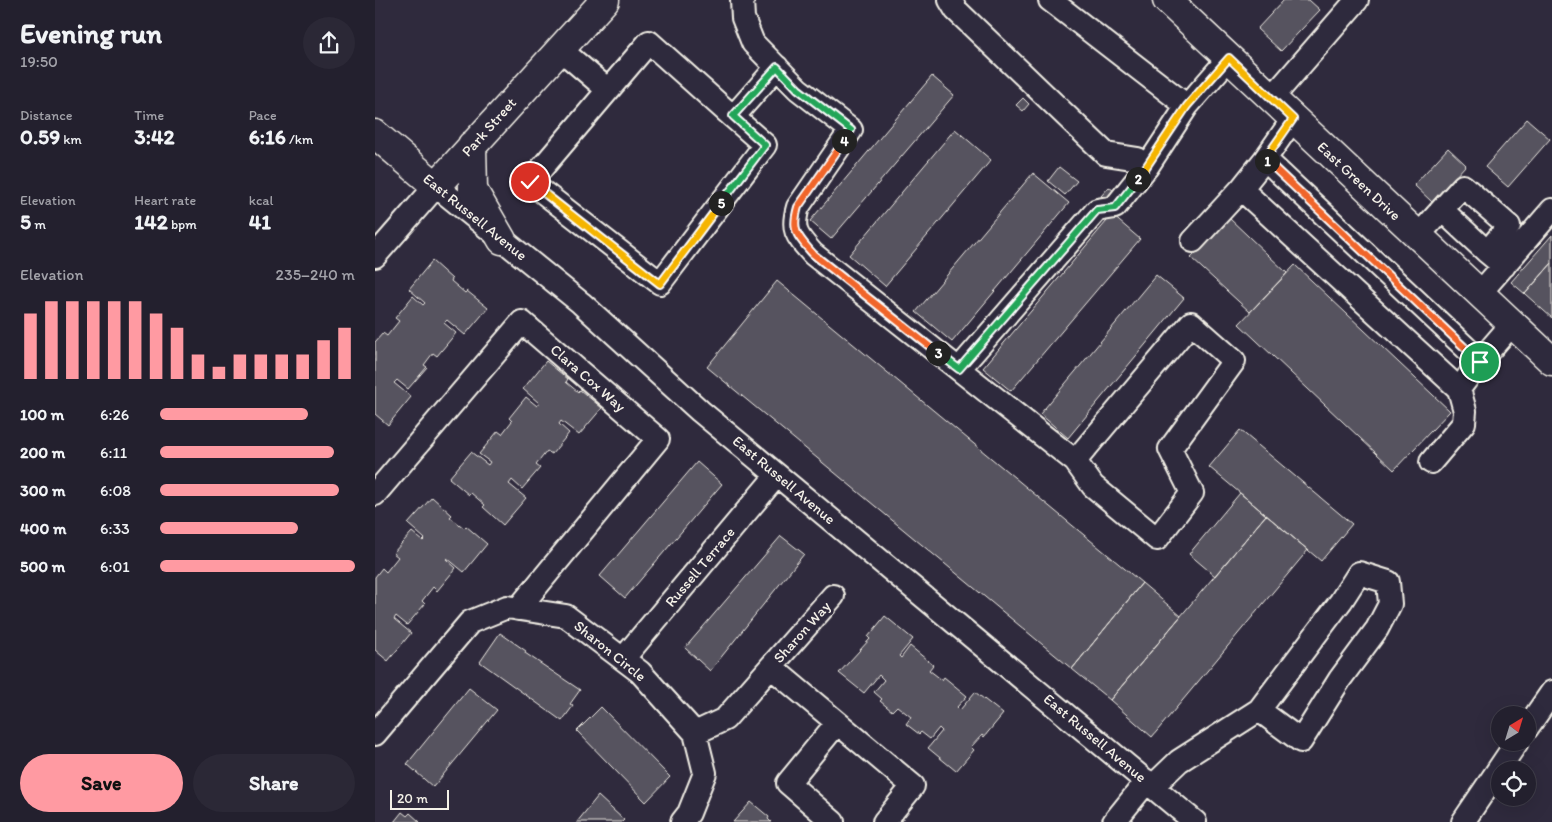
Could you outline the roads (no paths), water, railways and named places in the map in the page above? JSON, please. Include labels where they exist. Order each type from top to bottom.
[{"type":"main road","name":"Park Street","points":[[436,186],[605,0]]},
{"type":"main road","name":"East Green Drive","points":[[1167,0],[1552,361]]},
{"type":"main road","name":"East Russell Avenue","points":[[375,134],[436,186]]},
{"type":"main road","points":[[472,145],[473,190],[502,240]]},
{"type":"street","points":[[742,0],[743,18],[753,43],[798,89],[851,130],[798,207],[794,220],[796,235],[813,254],[1075,461],[1093,486],[1157,539],[1192,493],[1170,449],[1235,361],[1191,323],[1075,461]]},
{"type":"street","points":[[950,0],[956,10],[1105,154],[1138,160],[1147,167]]},
{"type":"street","points":[[1050,0],[1187,106]]},
{"type":"street","points":[[1272,98],[1357,0]]},
{"type":"street","points":[[649,42],[733,116],[765,145],[660,284],[530,182],[649,42]]},
{"type":"street","points":[[560,48],[608,90]]},
{"type":"street","points":[[959,369],[1097,210],[1115,208],[1147,167],[1187,106],[1229,58]]},
{"type":"street","points":[[733,116],[777,67]]},
{"type":"street","points":[[1193,241],[1241,189],[1293,119]]},
{"type":"street","points":[[1265,159],[1480,362]]},
{"type":"street","name":"East Russell Avenue","points":[[436,186],[581,302],[701,411],[1195,822]]},
{"type":"street","name":"Park Street","points":[[375,256],[436,186]]},
{"type":"street","points":[[1419,236],[1463,186],[1509,226],[1480,293]]},
{"type":"street","points":[[1241,189],[1459,388],[1465,411],[1463,423],[1431,462]]},
{"type":"street","points":[[1442,210],[1495,259]]},
{"type":"street","points":[[1495,259],[1552,210]]},
{"type":"street","name":"Clara Cox Way","points":[[375,494],[522,322],[658,439],[519,609]]},
{"type":"street","points":[[1459,388],[1512,324]]},
{"type":"street","name":"Russell Terrace","points":[[623,659],[777,475]]},
{"type":"street","points":[[1114,822],[1150,784],[1179,761],[1259,710],[1341,601],[1359,573],[1388,582],[1390,604],[1377,629],[1340,679],[1301,741],[1259,710]]},
{"type":"street","name":"Sharon Way","points":[[695,733],[725,719],[833,596]]},
{"type":"street","name":"Sharon Circle","points":[[375,734],[382,710],[470,622],[507,607],[566,616],[640,672],[695,733],[705,773],[689,813],[681,822]]},
{"type":"street","name":"Sharon Way","points":[[771,667],[913,786],[885,822]]},
{"type":"street","points":[[1536,715],[1552,692]]},
{"type":"street","points":[[833,822],[788,783],[837,723]]},
{"type":"street","points":[[1463,822],[1511,751]]}]
